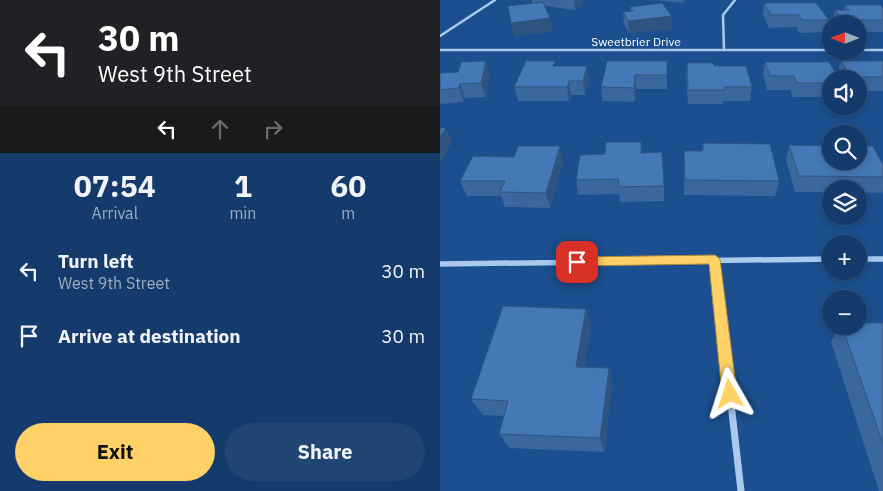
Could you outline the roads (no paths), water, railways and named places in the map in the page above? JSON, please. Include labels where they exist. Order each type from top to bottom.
[{"type":"street","points":[[440,36],[494,0]]},
{"type":"street","points":[[724,49],[723,15],[735,0]]},
{"type":"street","name":"Sweetbrier Drive","points":[[440,50],[822,50]]},
{"type":"street","points":[[868,50],[883,50]]},
{"type":"street","points":[[867,259],[883,258]]},
{"type":"street","points":[[715,259],[741,491]]},
{"type":"street","points":[[440,264],[822,259]]}]
